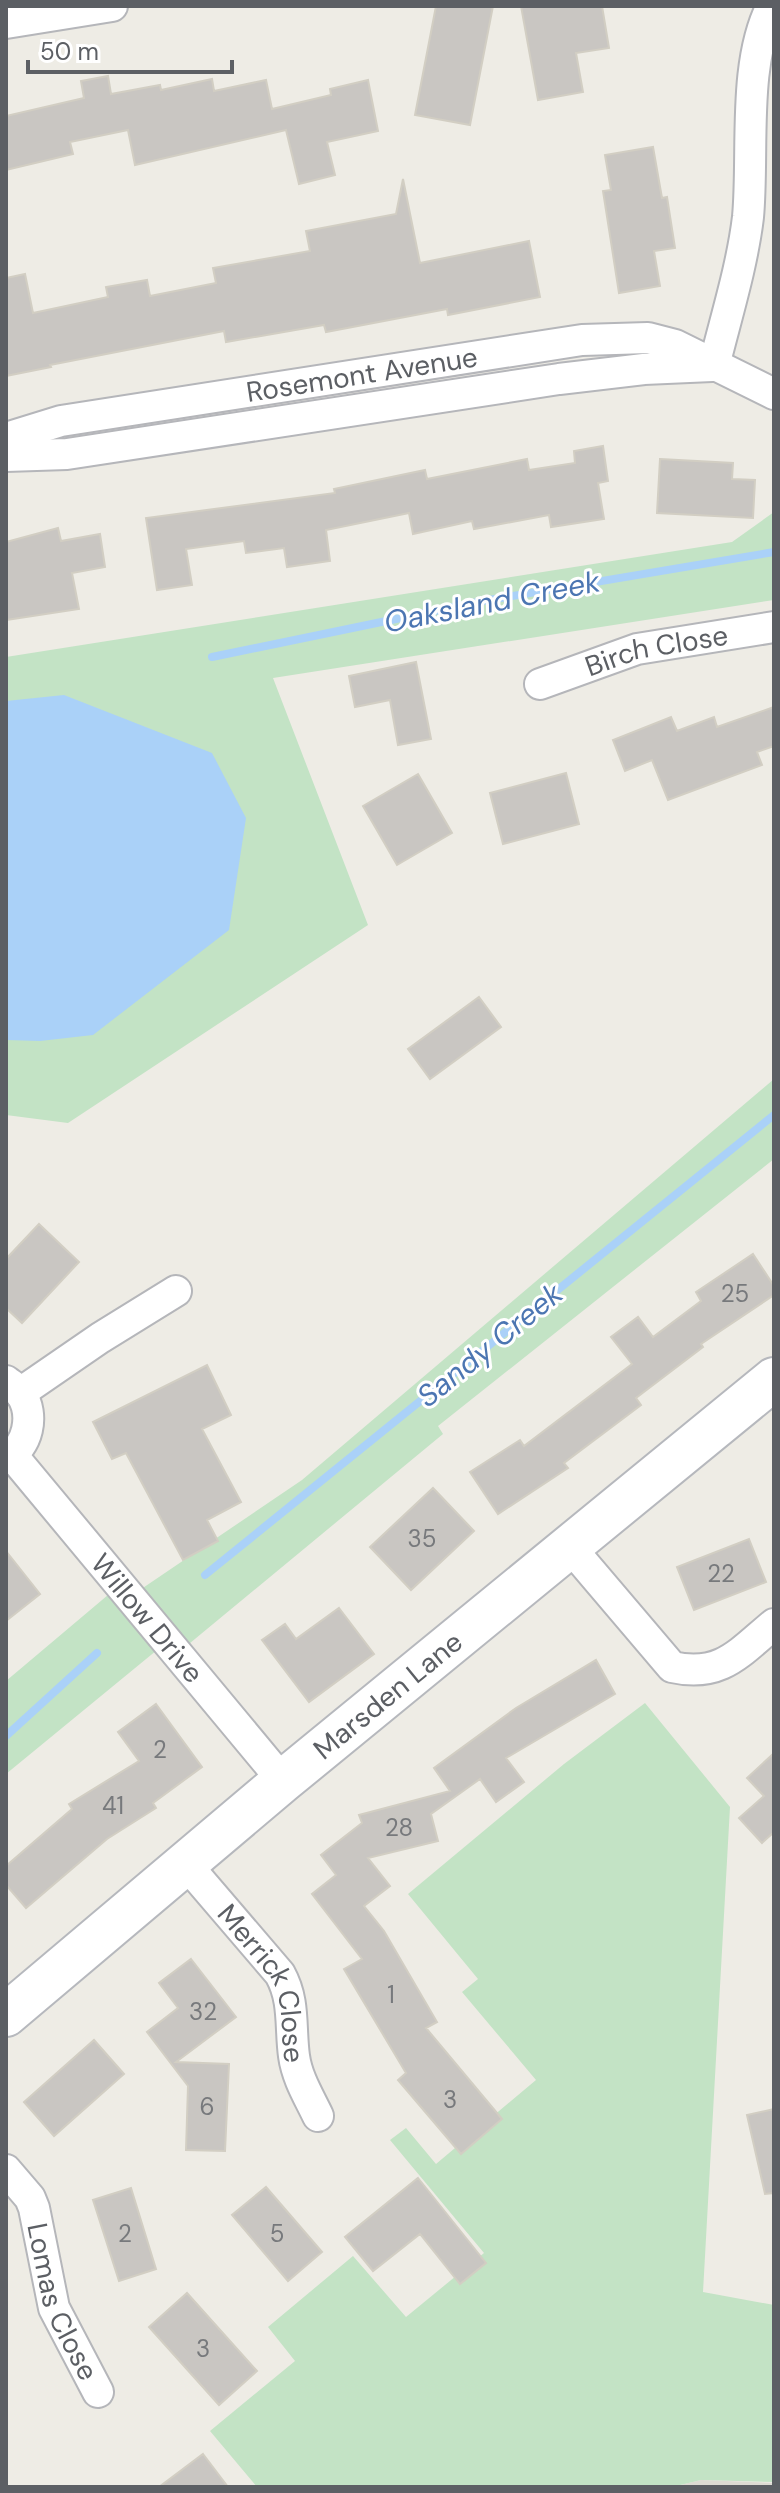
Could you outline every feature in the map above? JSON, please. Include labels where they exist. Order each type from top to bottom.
[{"type":"main road","name":"Marsden Lane","points":[[6,2015],[283,1781],[774,1379]]},
{"type":"street","points":[[6,23],[112,6]]},
{"type":"street","points":[[714,366],[747,217],[756,50],[772,6]]},
{"type":"street","name":"Rosemont Avenue","points":[[6,438],[61,421],[582,340],[648,338],[675,345],[774,394]]},
{"type":"street","name":"Rosemont Avenue","points":[[6,456],[67,454],[605,373],[714,366]]},
{"type":"street","name":"Birch Close","points":[[540,684],[637,649],[774,627]]},
{"type":"street","points":[[9,1457],[23,1442],[28,1426],[28,1409],[13,1387],[176,1291]]},
{"type":"street","name":"Willow Drive","points":[[9,1457],[283,1781]]},
{"type":"street","points":[[570,1547],[672,1667],[695,1672],[726,1664],[774,1624]]},
{"type":"street","name":"Merrick Close","points":[[185,1863],[280,1974],[287,1987],[297,2070],[318,2116]]},
{"type":"street","name":"Lomas Close","points":[[6,2170],[30,2198],[54,2308],[98,2392]]},
{"type":"shaded area","points":[[701,2480],[774,2483],[774,2487],[672,2487]]},
{"type":"green space","points":[[774,512],[774,600],[273,678],[368,925],[68,1123],[6,1115],[6,657],[732,542]]},
{"type":"green space","points":[[774,1079],[774,1159],[438,1426],[443,1434],[178,1653],[168,1641],[6,1774],[6,1681],[121,1584],[131,1596],[302,1480]]},
{"type":"green space","points":[[645,1703],[730,1807],[703,2292],[774,2305],[774,2482],[701,2480],[672,2487],[257,2487],[210,2431],[295,2361],[268,2327],[353,2256],[406,2317],[484,2253],[390,2140],[406,2128],[436,2164],[536,2080],[462,1992],[478,1979],[408,1894],[564,1764]]},
{"type":"water","points":[[64,695],[212,753],[246,818],[229,930],[93,1035],[40,1041],[6,1040],[6,701]]},
{"type":"building","points":[[436,6],[493,6],[470,125],[415,115]]},
{"type":"building","points":[[521,6],[602,6],[609,48],[576,53],[583,92],[538,100]]},
{"type":"building","points":[[108,76],[111,94],[160,85],[161,90],[212,79],[214,91],[266,80],[272,109],[331,95],[330,89],[368,80],[378,131],[327,142],[335,175],[299,184],[286,130],[135,165],[128,130],[70,142],[73,154],[6,170],[6,116],[84,98],[81,81]]},
{"type":"building","points":[[653,147],[662,198],[667,197],[675,248],[654,251],[660,286],[619,293],[603,191],[611,190],[605,155]]},
{"type":"building","points":[[403,179],[420,263],[529,241],[540,297],[448,315],[447,309],[326,332],[324,325],[226,342],[224,331],[6,376],[6,278],[25,274],[33,313],[108,297],[106,287],[147,280],[150,296],[216,283],[213,268],[310,251],[306,231],[396,214]]},
{"type":"building","points":[[603,446],[608,481],[598,483],[604,519],[551,527],[549,515],[474,529],[472,521],[413,534],[409,513],[326,530],[330,561],[287,567],[284,548],[246,553],[244,541],[186,549],[192,585],[157,590],[146,518],[335,493],[334,489],[425,470],[427,479],[527,459],[529,470],[575,463],[574,451]]},
{"type":"building","points":[[660,459],[733,463],[732,479],[755,480],[753,518],[657,513]]},
{"type":"building","points":[[58,528],[61,541],[100,534],[105,567],[72,573],[79,609],[6,620],[6,542]]},
{"type":"building","points":[[416,662],[431,739],[398,745],[390,700],[355,707],[349,676]]},
{"type":"building","points":[[774,707],[774,746],[757,752],[762,765],[668,800],[652,760],[625,771],[613,740],[671,717],[677,731],[714,717],[717,727]]},
{"type":"building","points":[[566,773],[579,824],[503,844],[490,793]]},
{"type":"building","points":[[418,774],[452,833],[397,865],[363,806]]},
{"type":"building","points":[[479,997],[501,1027],[430,1079],[408,1049]]},
{"type":"building","points":[[39,1224],[79,1262],[22,1323],[6,1308],[6,1259]]},
{"type":"building","points":[[753,1254],[774,1286],[774,1295],[701,1344],[703,1347],[636,1398],[641,1405],[564,1463],[568,1468],[498,1514],[470,1472],[520,1440],[524,1446],[632,1364],[611,1337],[638,1317],[653,1337],[701,1301],[696,1292]]},
{"type":"building","points":[[207,1365],[231,1415],[202,1429],[241,1502],[207,1520],[218,1541],[183,1560],[126,1453],[112,1459],[93,1422]]},
{"type":"building","points":[[433,1488],[474,1531],[411,1590],[370,1547]]},
{"type":"building","points":[[749,1539],[766,1582],[694,1610],[677,1567]]},
{"type":"building","points":[[6,1551],[40,1594],[6,1621]]},
{"type":"building","points":[[339,1608],[374,1654],[309,1702],[262,1640],[285,1624],[296,1639]]},
{"type":"building","points":[[596,1660],[615,1694],[506,1758],[524,1782],[496,1802],[480,1779],[431,1814],[438,1841],[368,1858],[390,1886],[364,1906],[384,1931],[437,2022],[426,2028],[502,2119],[461,2154],[398,2080],[406,2073],[344,1969],[362,1959],[312,1894],[336,1875],[321,1855],[362,1823],[359,1815],[450,1791],[434,1768],[516,1708]]},
{"type":"building","points":[[156,1704],[202,1767],[153,1803],[156,1808],[107,1839],[26,1908],[6,1885],[6,1866],[72,1809],[69,1804],[139,1761],[118,1732]]},
{"type":"building","points":[[774,1753],[774,1832],[762,1843],[739,1818],[764,1796],[747,1778]]},
{"type":"building","points":[[191,1959],[236,2017],[176,2062],[229,2064],[225,2151],[186,2150],[188,2086],[147,2032],[178,2008],[159,1983]]},
{"type":"building","points":[[94,2040],[124,2074],[54,2136],[24,2102]]},
{"type":"building","points":[[774,2109],[774,2193],[765,2194],[747,2115]]},
{"type":"building","points":[[418,2178],[486,2263],[460,2284],[420,2234],[373,2271],[345,2237]]},
{"type":"building","points":[[266,2187],[322,2252],[288,2281],[232,2215]]},
{"type":"building","points":[[131,2188],[156,2269],[119,2281],[93,2200]]},
{"type":"building","points":[[187,2293],[257,2371],[219,2405],[149,2327]]},
{"type":"building","points":[[203,2454],[228,2487],[159,2487]]},
{"type":"waterway","name":"Oaksland Creek","points":[[212,657],[483,601],[774,552]]},
{"type":"waterway","name":"Sandy Creek","points":[[205,1575],[774,1115]]},
{"type":"waterway","name":"Sandy Creek","points":[[6,1736],[97,1653]]}]
